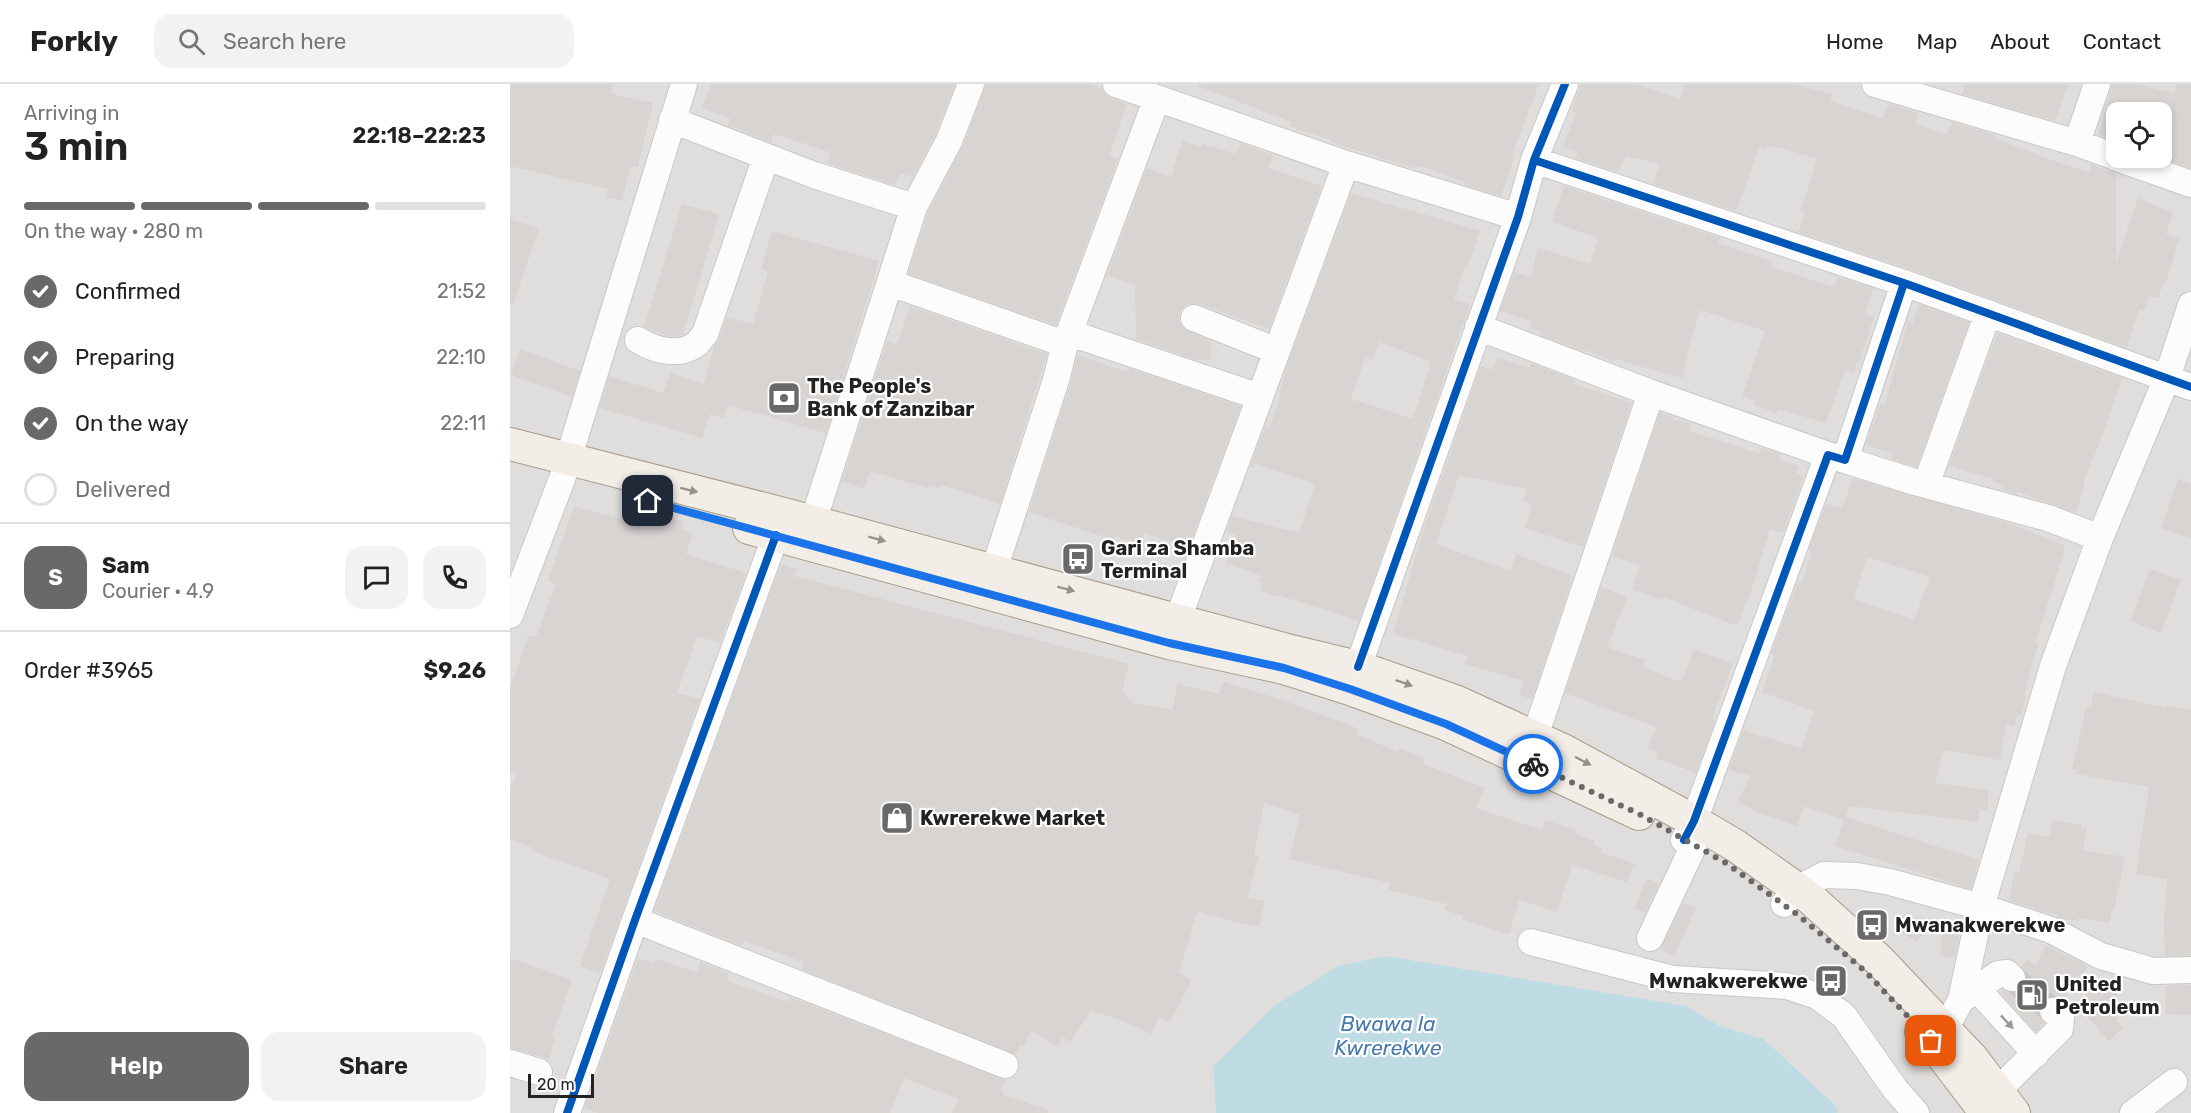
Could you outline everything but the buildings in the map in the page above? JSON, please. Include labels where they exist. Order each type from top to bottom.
[{"type":"main road","points":[[510,444],[565,470],[776,535],[1169,643],[1284,668],[1350,689],[1446,724],[1641,815],[1691,835],[1736,846],[1791,897],[1810,898],[1880,961],[1932,1017],[1938,1035],[1972,1058],[1999,1106]]},
{"type":"main road","points":[[510,465],[565,470],[813,522],[1287,650],[1358,667],[1455,701],[1535,736],[1691,835]]},
{"type":"street","points":[[510,615],[565,470],[684,84]]},
{"type":"street","points":[[813,522],[914,207],[949,141],[970,84]]},
{"type":"street","points":[[1116,84],[1346,164],[1518,217]]},
{"type":"street","points":[[1358,667],[1518,217],[1534,160],[1565,84]]},
{"type":"street","points":[[1875,84],[2106,153]]},
{"type":"street","points":[[2077,143],[2097,84]]},
{"type":"street","points":[[994,570],[1056,380],[1067,338],[1157,98]]},
{"type":"street","points":[[672,120],[814,175],[914,207]]},
{"type":"street","points":[[638,340],[646,345],[672,353],[694,346],[705,334],[766,157]]},
{"type":"street","points":[[1534,160],[1904,283],[2191,387]]},
{"type":"street","points":[[1178,619],[1346,164]]},
{"type":"street","points":[[2147,168],[2191,184]]},
{"type":"street","points":[[890,283],[1260,397]]},
{"type":"street","points":[[1650,938],[1904,283]]},
{"type":"street","points":[[1969,995],[1981,907],[2053,666],[2100,538],[2167,378],[2191,305]]},
{"type":"street","points":[[1926,485],[1988,313]]},
{"type":"street","points":[[1194,318],[1277,351]]},
{"type":"street","points":[[1478,327],[1651,393],[1836,458],[2048,518],[2100,538]]},
{"type":"street","points":[[1535,736],[1651,393]]},
{"type":"street","points":[[571,1112],[634,921],[776,535]]},
{"type":"street","points":[[1791,897],[1824,875],[1857,876],[1890,882],[1981,907],[2051,930],[2101,956],[2153,971],[2191,970]]},
{"type":"street","points":[[634,921],[1005,1065]]},
{"type":"street","points":[[1531,942],[1674,979],[1787,986],[1817,996],[1844,1016],[1895,1089],[1916,1113]]},
{"type":"street","points":[[1938,1035],[1969,995],[1998,974],[2007,973],[2012,978]]},
{"type":"street","points":[[1969,995],[2036,1054]]},
{"type":"street","points":[[1999,1106],[2036,1054],[2060,1029],[2061,1018],[2053,1011]]},
{"type":"street","points":[[510,1063],[539,1072]]},
{"type":"street","points":[[2133,1113],[2174,1082]]},
{"type":"shaded area","points":[[510,84],[2191,84],[2191,1113],[1838,1113],[1837,1107],[1764,1039],[1720,1026],[1686,1006],[1386,956],[1213,1067],[1216,1113],[510,1113]]},
{"type":"water","name":"Bwawa la Kwrerekwe","points":[[1386,956],[1686,1006],[1720,1026],[1764,1039],[1837,1107],[1838,1113],[1216,1113],[1213,1067],[1274,1006],[1338,966]]},
{"type":"tunnel","points":[[2012,978],[2053,1011]]},
{"type":"cycle path","points":[[1358,667],[1518,217],[1534,160],[1565,84]]},
{"type":"cycle path","points":[[1534,160],[1904,283],[2191,387]]},
{"type":"cycle path","points":[[1684,840],[1694,821],[1828,455],[1845,460],[1904,283]]},
{"type":"cycle path","points":[[567,1113],[776,535]]},
{"type":"way so far","points":[[1533,764],[1641,815],[1726,863],[1798,915],[1865,971],[1931,1041]]},
{"type":"place","name":"The People's Bank of Zanzibar","points":[[784,398]]},
{"type":"place","name":"Gari za Shamba Terminal","points":[[1078,559]]},
{"type":"place","name":"Kwrerekwe Market","points":[[897,818]]},
{"type":"place","name":"Mwanakwerekwe","points":[[1872,925]]},
{"type":"place","name":"Mwnakwerekwe","points":[[1831,981]]},
{"type":"place","name":"United Petroleum","points":[[2032,995]]},
{"type":"route","points":[[648,501],[1169,643],[1284,668],[1446,724],[1533,764]]}]
